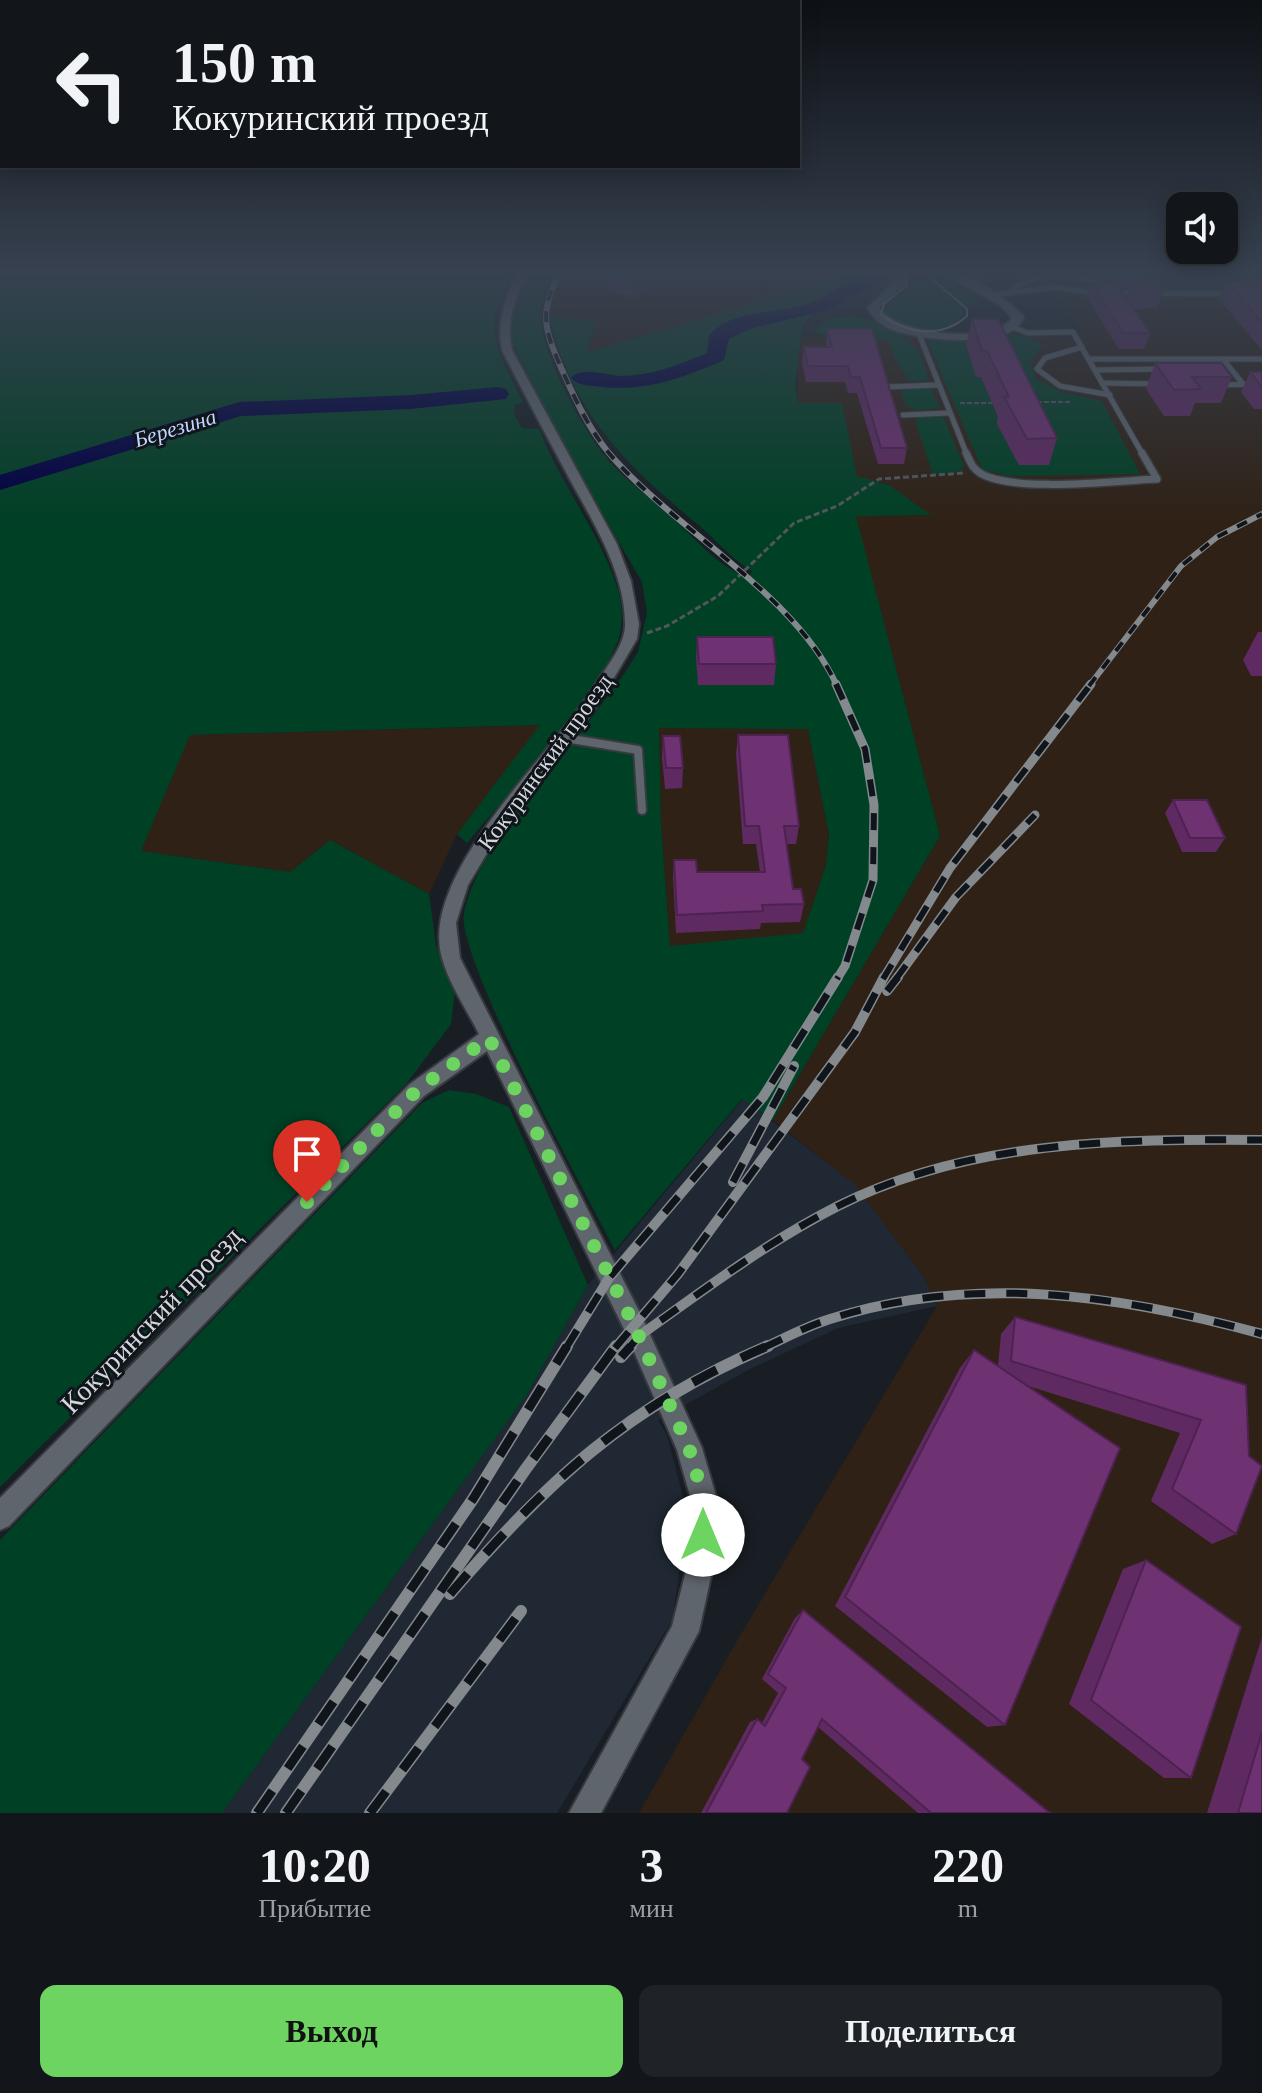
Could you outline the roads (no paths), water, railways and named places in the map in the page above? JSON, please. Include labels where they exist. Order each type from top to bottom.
[{"type":"street","name":"Кокуринский проезд","points":[[509,355],[610,544],[624,581],[632,624],[630,639],[594,699],[483,845],[459,884],[447,923],[451,958],[639,1336],[689,1448],[705,1503],[700,1567],[685,1631],[584,1813]]},
{"type":"street","name":"Кокуринский проезд","points":[[0,1517],[417,1090],[489,1038]]},
{"type":"lane","points":[[926,355],[974,472],[983,477],[1019,482],[1157,479],[1086,355]]},
{"type":"lane","points":[[1056,355],[1045,358],[1037,369],[1040,375],[1066,387],[1110,395]]},
{"type":"lane","points":[[1089,359],[1262,359]]},
{"type":"lane","points":[[1223,359],[1243,384]]},
{"type":"lane","points":[[1095,370],[1173,369]]},
{"type":"lane","points":[[1217,370],[1231,370]]},
{"type":"lane","points":[[1103,383],[1172,385]]},
{"type":"lane","points":[[1215,385],[1262,384]]},
{"type":"lane","points":[[886,387],[937,385]]},
{"type":"lane","points":[[903,415],[949,413]]},
{"type":"lane","points":[[565,738],[638,750],[642,810]]},
{"type":"waterway","name":"Березина","points":[[582,378],[621,382],[652,380],[717,355]]},
{"type":"waterway","name":"Березина","points":[[0,483],[239,409],[411,402],[498,394]]},
{"type":"railway","points":[[556,355],[583,414],[608,452],[665,508],[763,591],[793,621],[818,652],[836,685]]},
{"type":"railway","points":[[1089,686],[1181,566],[1217,537],[1262,514]]},
{"type":"railway","points":[[883,979],[950,868],[1091,684]]},
{"type":"railway","points":[[836,685],[865,749],[874,805],[873,880],[845,966],[837,979]]},
{"type":"railway","points":[[896,979],[956,897],[1035,815]]},
{"type":"railway","points":[[566,1348],[609,1278],[763,1097],[838,977]]},
{"type":"railway","points":[[615,1348],[678,1274],[855,1032],[884,977]]},
{"type":"railway","points":[[887,991],[898,977]]},
{"type":"railway","points":[[733,1182],[794,1066]]},
{"type":"railway","points":[[629,1348],[639,1336],[761,1251],[838,1206],[888,1184],[939,1168],[1046,1148],[1100,1143],[1262,1140]]},
{"type":"railway","points":[[763,1348],[821,1322],[884,1305],[938,1296],[993,1293],[1101,1300],[1209,1320],[1262,1334]]},
{"type":"railway","points":[[257,1813],[473,1499],[567,1346]]},
{"type":"railway","points":[[286,1813],[525,1470],[616,1346]]},
{"type":"railway","points":[[621,1357],[631,1346]]},
{"type":"railway","points":[[450,1594],[521,1516],[593,1450],[673,1394],[768,1346]]},
{"type":"railway","points":[[370,1813],[521,1611]]}]
